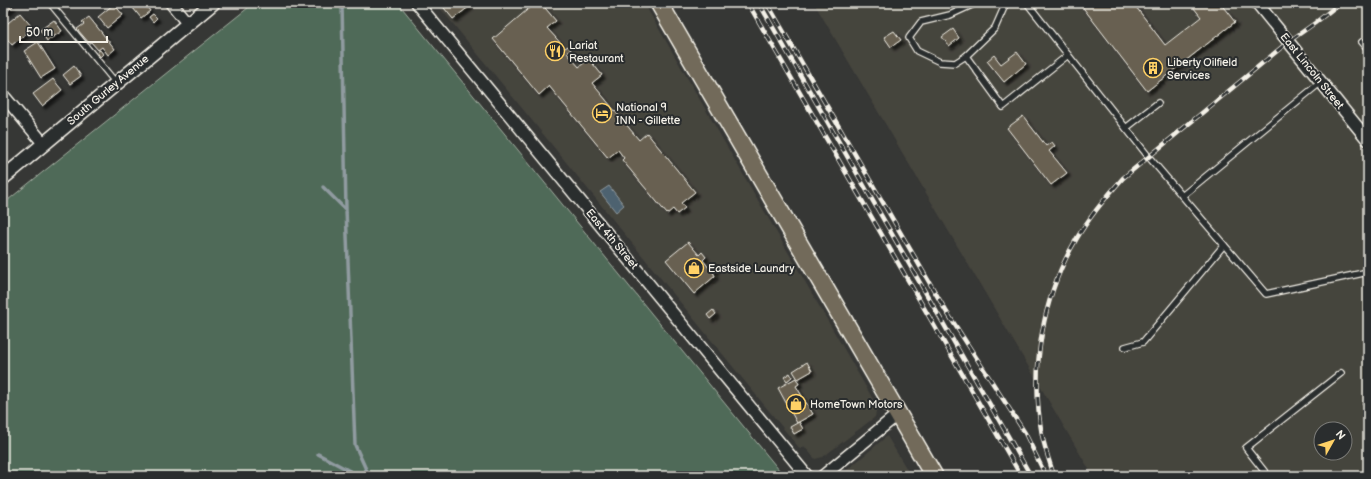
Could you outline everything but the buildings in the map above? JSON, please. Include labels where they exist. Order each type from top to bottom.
[{"type":"main road","points":[[659,3],[934,476]]},
{"type":"street","points":[[171,3],[188,24]]},
{"type":"street","name":"South Gurley Avenue","points":[[3,178],[213,3]]},
{"type":"street","name":"East 4th Street","points":[[417,3],[806,476]]},
{"type":"street","name":"East Lincoln Street","points":[[1257,3],[1368,140]]},
{"type":"street","points":[[3,95],[44,144]]},
{"type":"street","points":[[823,476],[898,414]]},
{"type":"lane","points":[[50,3],[116,84]]},
{"type":"lane","points":[[976,3],[950,15],[921,22],[909,38],[917,50],[940,62],[955,63],[966,56],[995,28],[1006,3]]},
{"type":"lane","points":[[1027,3],[1126,128],[1266,294],[1368,272]]},
{"type":"lane","points":[[1362,42],[1368,49]]},
{"type":"lane","points":[[966,56],[1003,107],[1068,55]]},
{"type":"lane","points":[[1182,196],[1321,82]]},
{"type":"lane","points":[[1126,128],[1158,103]]},
{"type":"lane","points":[[1126,347],[1144,342],[1224,245]]},
{"type":"lane","points":[[1268,476],[1246,448],[1341,373]]},
{"type":"shaded area","points":[[436,3],[644,3],[877,406],[875,417],[823,457],[815,459],[804,446],[800,449]]},
{"type":"shaded area","points":[[814,3],[1368,3],[1368,476],[1093,476]]},
{"type":"shaded area","points":[[887,436],[911,476],[840,476]]},
{"type":"green space","points":[[254,3],[398,3],[784,476],[3,476],[3,204]]},
{"type":"water","points":[[609,186],[624,205],[616,212],[600,192]]},
{"type":"waterway","points":[[342,3],[346,209],[355,445],[369,476]]},
{"type":"waterway","points":[[323,187],[345,209]]},
{"type":"waterway","points":[[318,454],[359,476]]},
{"type":"railway","points":[[748,3],[1021,476]]},
{"type":"railway","points":[[759,3],[1031,476]]},
{"type":"railway","points":[[767,3],[946,311],[1025,433],[1046,476]]},
{"type":"railway","points":[[1054,476],[1042,435],[1037,385],[1039,359],[1047,308],[1065,260],[1077,238],[1098,207],[1123,178],[1288,42],[1340,3]]},
{"type":"place","name":"Lariat Restaurant","points":[[555,51]]},
{"type":"place","name":"Liberty Oilfield Services","points":[[1153,68]]},
{"type":"place","name":"National 9 INN - Gillette","points":[[602,113]]},
{"type":"place","name":"Eastside Laundry","points":[[694,268]]},
{"type":"place","name":"HomeTown Motors","points":[[796,404]]}]
